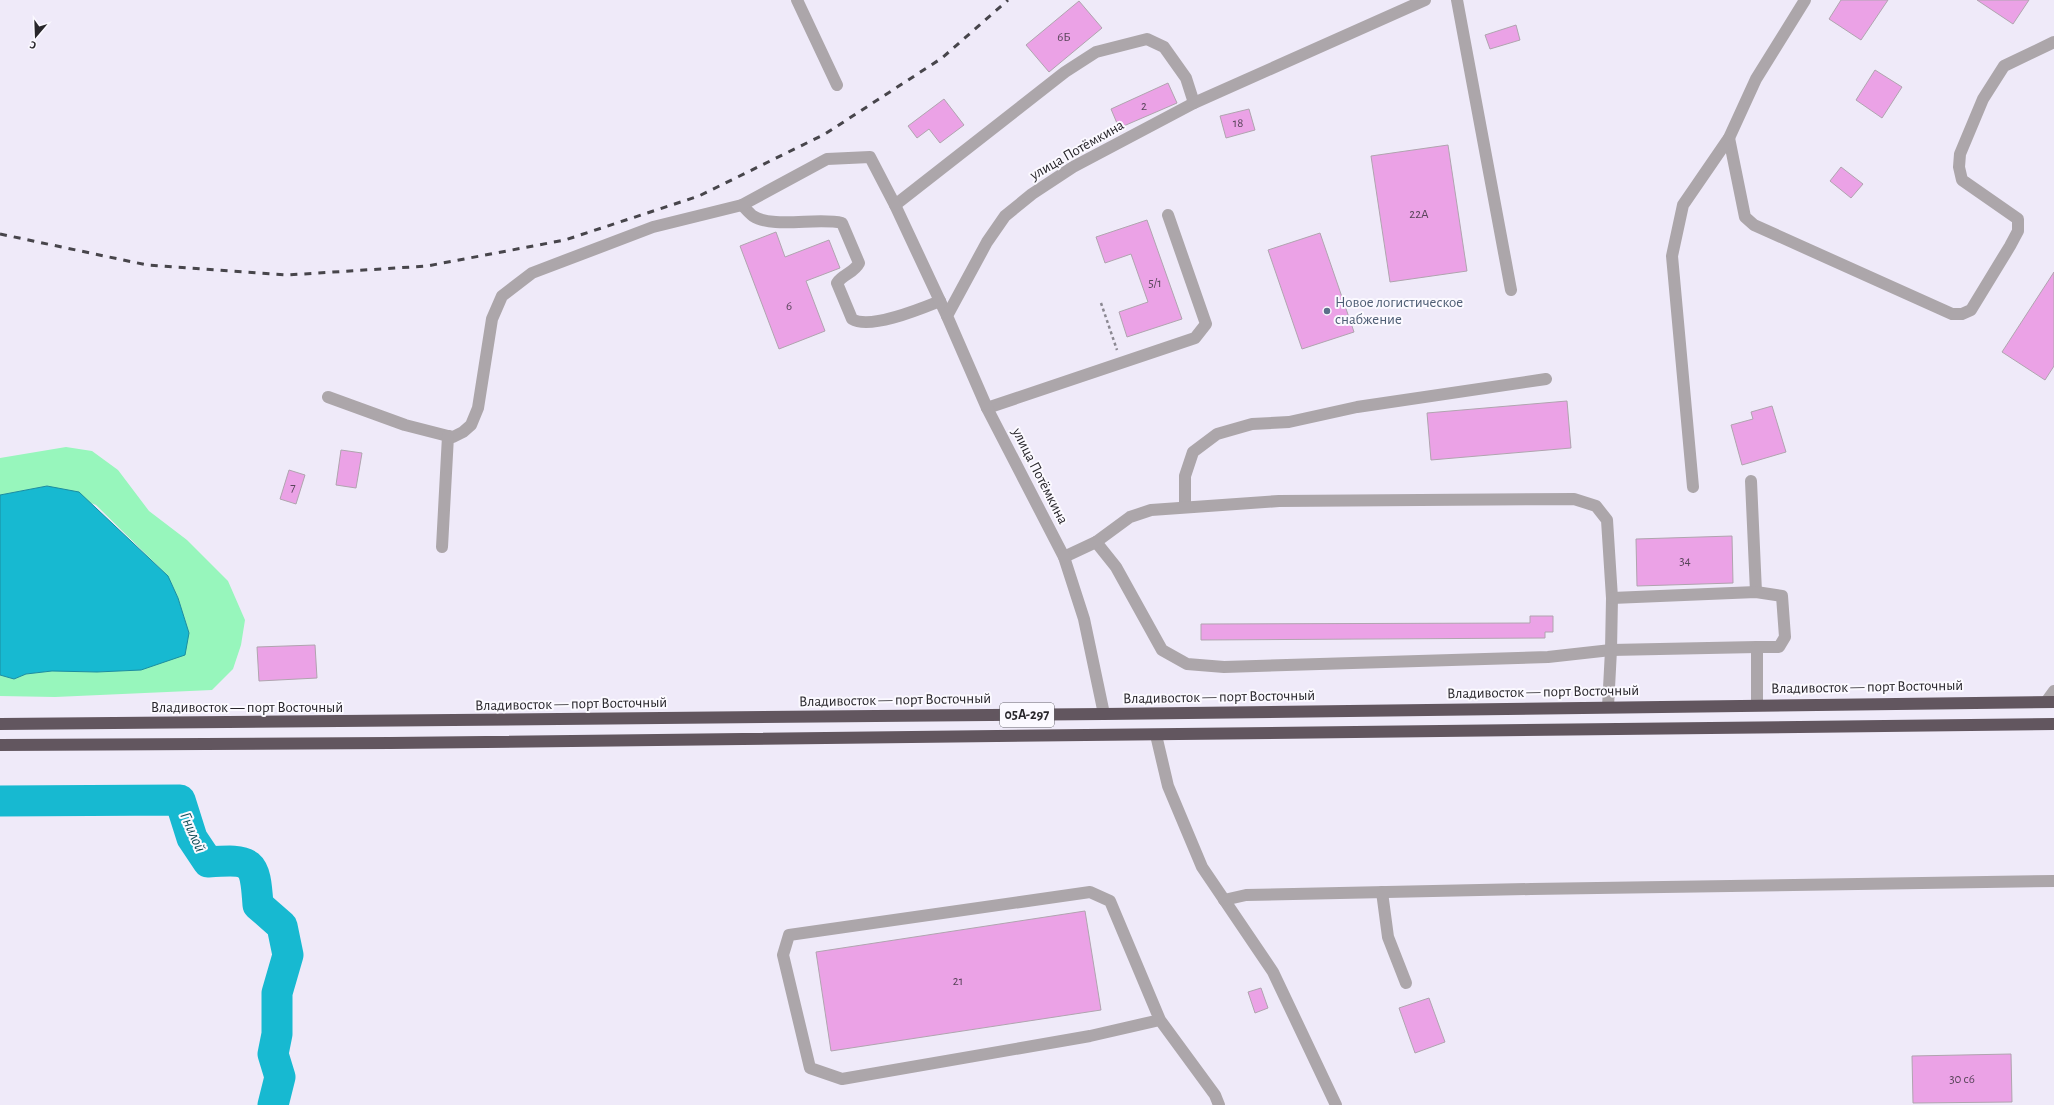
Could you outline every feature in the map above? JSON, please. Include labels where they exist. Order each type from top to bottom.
[{"type":"highway","name":"Владивосток — порт Восточный","points":[[0,724],[1104,714],[1757,704],[2050,702]]},
{"type":"highway","name":"05А-297","points":[[0,745],[2054,724]]},
{"type":"street","points":[[797,0],[837,85]]},
{"type":"street","name":"улица Потёмкина","points":[[1104,714],[1084,620],[1064,557],[987,408],[947,316],[987,242],[1005,216],[1032,194],[1073,167],[1194,103],[1411,3],[1425,0]]},
{"type":"street","points":[[1457,0],[1511,290]]},
{"type":"street","points":[[1693,487],[1672,256],[1683,205],[1729,138],[1756,78],[1805,0]]},
{"type":"street","points":[[896,205],[1065,72],[1096,52],[1147,39],[1164,47],[1186,78],[1194,103]]},
{"type":"street","points":[[1729,138],[1745,217],[1754,225],[1952,314],[1962,314],[1971,310],[2010,246],[2018,231],[2018,219],[1962,180],[1959,167],[1960,154],[1983,99],[2004,66],[2054,42]]},
{"type":"street","points":[[328,397],[405,425],[453,437],[471,425],[478,408],[492,319],[502,296],[532,272],[653,227],[742,205],[827,159],[870,156],[896,205],[947,316]]},
{"type":"street","points":[[742,205],[754,216],[768,220],[789,222],[830,220],[842,223],[858,263],[856,268],[841,278],[837,283],[852,319],[857,322],[868,323],[918,309],[940,301]]},
{"type":"street","points":[[987,408],[1195,338],[1206,324],[1168,215]]},
{"type":"street","points":[[1185,507],[1185,476],[1193,452],[1217,434],[1252,424],[1289,422],[1357,407],[1546,379]]},
{"type":"street","points":[[442,547],[448,436]]},
{"type":"street","points":[[1751,481],[1756,592]]},
{"type":"street","points":[[1064,557],[1096,542],[1130,516],[1151,510],[1279,501],[1574,499],[1596,506],[1607,520],[1612,598],[1608,707]]},
{"type":"street","points":[[1096,542],[1116,567],[1162,650],[1187,664],[1224,667],[1548,657],[1611,650],[1778,647],[1785,638],[1782,596],[1756,592],[1612,598]]},
{"type":"street","points":[[1757,647],[1757,704]]},
{"type":"street","points":[[2050,702],[2054,691]]},
{"type":"street","points":[[1156,734],[1168,786],[1202,867],[1273,972],[1336,1105]]},
{"type":"street","points":[[1224,900],[1246,895],[2054,881]]},
{"type":"street","points":[[1160,1020],[1090,1036],[842,1079],[810,1068],[783,955],[789,935],[1090,892],[1110,901],[1160,1020],[1215,1095],[1219,1105]]},
{"type":"street","points":[[1382,892],[1388,938],[1406,983]]},
{"type":"path","points":[[1101,303],[1121,362]]},
{"type":"green space","points":[[66,447],[92,451],[118,470],[149,511],[187,540],[228,581],[245,620],[241,645],[233,669],[212,690],[55,697],[0,696],[0,675],[14,679],[26,674],[52,671],[97,672],[141,670],[189,633],[178,598],[168,576],[96,505],[47,486],[0,495],[0,458]]},
{"type":"water","points":[[47,486],[79,492],[168,576],[178,598],[189,633],[185,655],[141,670],[97,672],[52,671],[26,674],[14,679],[0,675],[0,495]]},
{"type":"building","points":[[1841,0],[1888,0],[1861,40],[1829,19]]},
{"type":"building","points":[[1977,0],[2029,0],[2013,24]]},
{"type":"building","points":[[1079,1],[1102,28],[1049,72],[1026,45]]},
{"type":"building","points":[[1516,25],[1520,40],[1490,49],[1485,35]]},
{"type":"building","points":[[1875,70],[1902,87],[1882,118],[1856,100]]},
{"type":"building","points":[[1168,83],[1177,103],[1119,128],[1111,109]]},
{"type":"building","points":[[944,99],[964,125],[940,143],[929,129],[917,138],[908,126]]},
{"type":"building","points":[[1249,109],[1255,130],[1226,138],[1220,116]]},
{"type":"building","points":[[1448,145],[1467,271],[1390,282],[1371,156]]},
{"type":"building","points":[[1841,167],[1863,184],[1851,198],[1830,181]]},
{"type":"building","points":[[1147,220],[1182,319],[1127,337],[1119,312],[1148,302],[1131,254],[1105,263],[1096,237]]},
{"type":"building","points":[[776,232],[785,257],[829,240],[840,268],[806,281],[825,331],[779,349],[740,246]]},
{"type":"building","points":[[1320,233],[1354,332],[1302,349],[1268,250]]},
{"type":"building","points":[[2054,272],[2054,366],[2045,380],[2002,352]]},
{"type":"building","points":[[1567,401],[1571,448],[1431,460],[1427,413]]},
{"type":"building","points":[[1772,406],[1786,452],[1742,465],[1731,425],[1753,419],[1751,412]]},
{"type":"building","points":[[341,450],[362,453],[356,488],[336,485]]},
{"type":"building","points":[[289,470],[305,475],[296,504],[280,499]]},
{"type":"building","points":[[1732,536],[1733,583],[1637,586],[1636,539]]},
{"type":"building","points":[[1530,616],[1553,616],[1553,632],[1545,632],[1545,638],[1201,640],[1201,624],[1530,623]]},
{"type":"building","points":[[315,645],[317,678],[259,681],[257,647]]},
{"type":"building","points":[[1085,911],[1101,1010],[831,1051],[816,952]]},
{"type":"building","points":[[1261,988],[1268,1008],[1255,1013],[1248,992]]},
{"type":"building","points":[[1429,998],[1445,1042],[1415,1053],[1399,1008]]},
{"type":"building","points":[[2011,1054],[2012,1102],[1913,1103],[1912,1056]]},
{"type":"waterway","name":"Гнилой","points":[[0,801],[180,800],[192,838],[208,862],[234,861],[242,862],[248,866],[255,879],[258,905],[282,926],[288,955],[277,993],[277,1034],[273,1054],[280,1077],[273,1105]]},
{"type":"railway","points":[[0,234],[147,265],[287,275],[427,266],[565,240],[699,196],[825,134],[942,58],[1008,0]]},
{"type":"place","name":"Новое логистическое снабжение","points":[[1327,311]]}]
